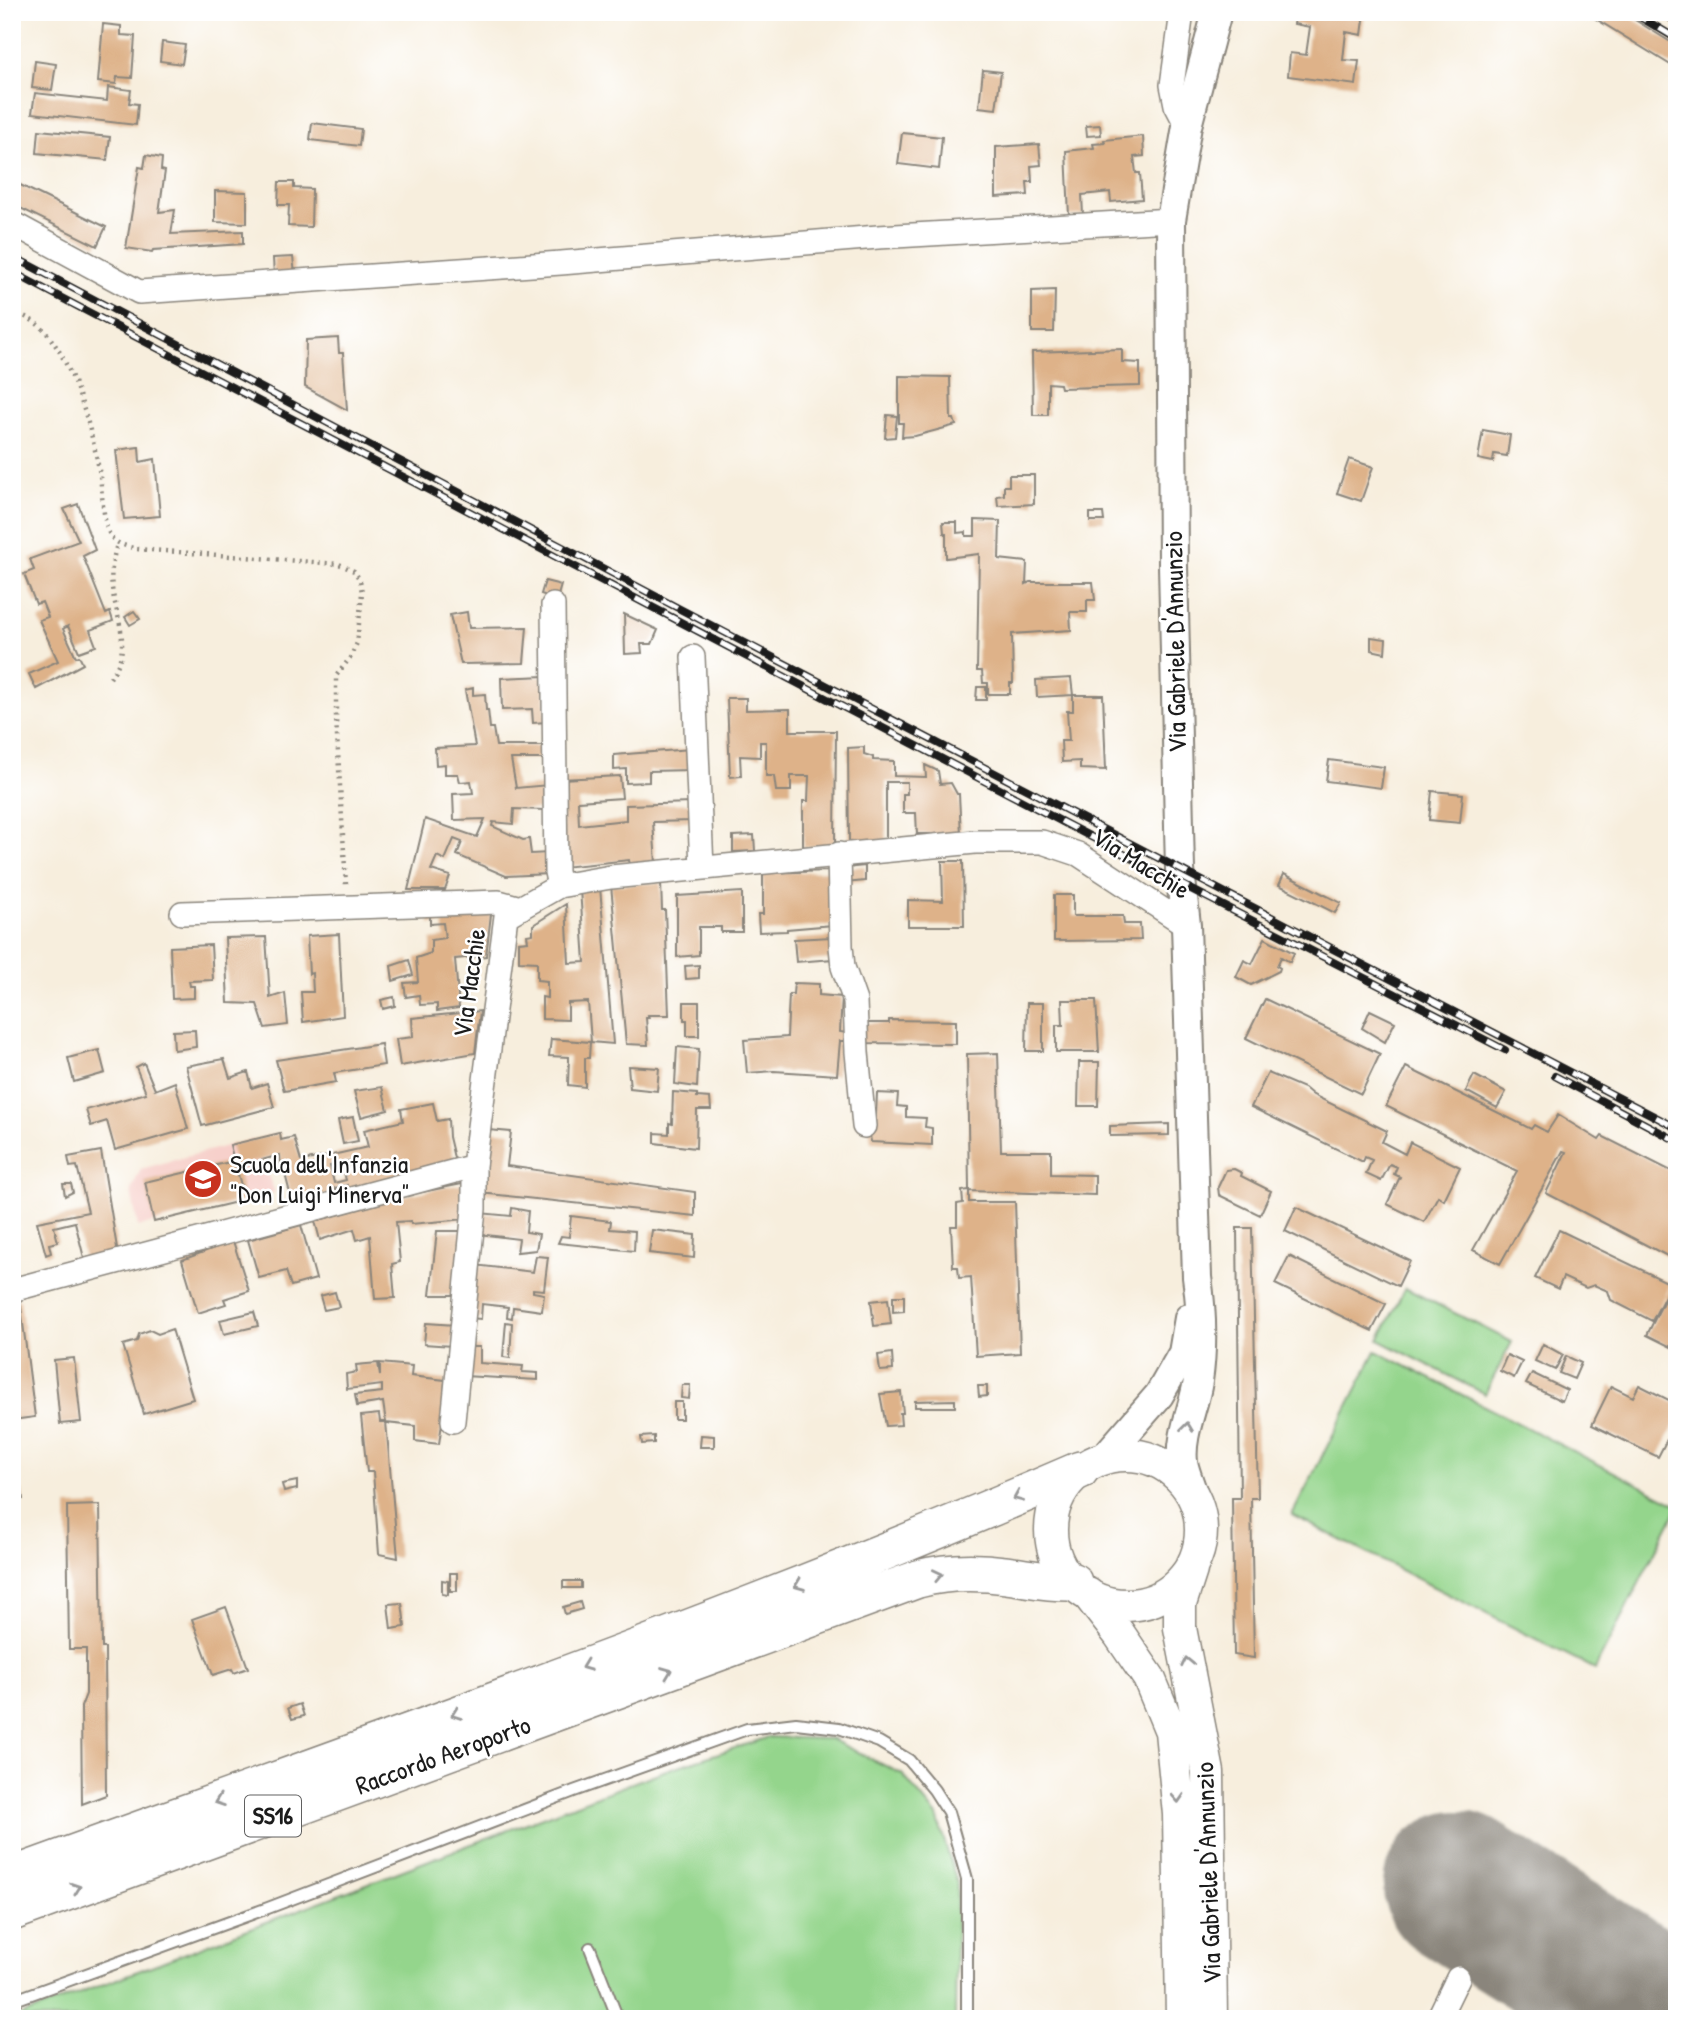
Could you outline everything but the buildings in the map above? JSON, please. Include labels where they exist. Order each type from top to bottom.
[{"type":"highway","points":[[868,1578],[952,1526],[1093,1464]]},
{"type":"highway","points":[[868,1578],[944,1572],[1006,1575],[1080,1588]]},
{"type":"highway","name":"Raccordo Aeroporto","points":[[12,1876],[520,1691],[868,1578]]},
{"type":"highway","name":"Raccordo Aeroporto","points":[[12,1912],[534,1721],[868,1578]]},
{"type":"main road","points":[[1130,1454],[1156,1460],[1177,1474],[1193,1494],[1201,1517],[1201,1542],[1180,1604],[1186,1730],[1056,1558],[1051,1529],[1057,1500],[1067,1483],[1093,1464],[1130,1454]]},
{"type":"main road","points":[[1080,1588],[1110,1603],[1134,1605],[1158,1598],[1178,1585],[1193,1565]]},
{"type":"main road","name":"Via Gabriele D'Annunzio","points":[[1182,2019],[1179,1814],[1186,1730]]},
{"type":"main road","name":"Via Gabriele D'Annunzio","points":[[1186,1730],[1208,1772],[1211,2019]]},
{"type":"street","points":[[1182,12],[1172,85],[1176,104],[1187,126]]},
{"type":"street","name":"Via Gabriele D'Annunzio","points":[[1197,1278],[1186,925],[1180,870],[1173,565],[1171,220],[1187,126],[1217,12]]},
{"type":"street","points":[[12,223],[139,292],[561,263],[878,237],[1171,220]]},
{"type":"street","points":[[553,605],[556,872],[559,886]]},
{"type":"street","points":[[693,657],[702,868]]},
{"type":"street","name":"Via Macchie","points":[[474,1166],[506,916],[559,886],[611,877],[839,854],[975,842],[1042,842],[1078,854],[1186,925]]},
{"type":"street","points":[[839,854],[841,946],[844,967],[855,1001],[864,1126]]},
{"type":"street","points":[[182,913],[499,902],[521,908]]},
{"type":"street","points":[[12,1290],[474,1166],[474,1209],[453,1421]]},
{"type":"street","points":[[1093,1464],[1159,1395],[1183,1353],[1197,1278]]},
{"type":"street","points":[[1193,1494],[1183,1462],[1188,1418],[1201,1359],[1202,1310],[1197,1278]]},
{"type":"street","points":[[1438,2019],[1458,1978]]},
{"type":"lane","points":[[12,2001],[710,1742],[747,1729],[796,1723],[839,1728],[879,1742],[909,1760],[934,1790],[947,1811],[967,1878],[967,2019]]},
{"type":"lane","points":[[590,1948],[618,2019]]},
{"type":"path","points":[[12,311],[31,318],[43,330],[70,373],[95,452],[108,533],[117,544],[137,549],[339,564],[354,571],[360,580],[362,593],[357,643],[350,658],[336,676],[347,907]]},
{"type":"path","points":[[110,678],[120,666],[123,640],[111,587],[111,568],[117,544]]},
{"type":"shaded area","name":"Scuola dell'Infanzia \"Don Luigi Minerva\"","points":[[252,1139],[275,1192],[138,1227],[131,1190],[141,1169]]},
{"type":"green space","points":[[1405,1288],[1512,1342],[1485,1394],[1379,1340]]},
{"type":"green space","points":[[1376,1351],[1677,1504],[1677,1509],[1595,1669],[1292,1515]]},
{"type":"green space","points":[[769,1737],[831,1739],[902,1774],[937,1816],[957,1883],[955,2019],[12,2019],[666,1770]]},
{"type":"runway","points":[[1459,1887],[1669,2019]]},
{"type":"railway","points":[[1632,12],[1677,39]]},
{"type":"railway","points":[[1661,12],[1677,22]]},
{"type":"railway","points":[[12,256],[678,608],[1677,1128]]},
{"type":"railway","points":[[12,272],[1181,884],[1505,1050]]},
{"type":"railway","points":[[1555,1076],[1677,1141]]},
{"type":"place","name":"Scuola dell'Infanzia \"Don Luigi Minerva\"","points":[[203,1179]]}]
